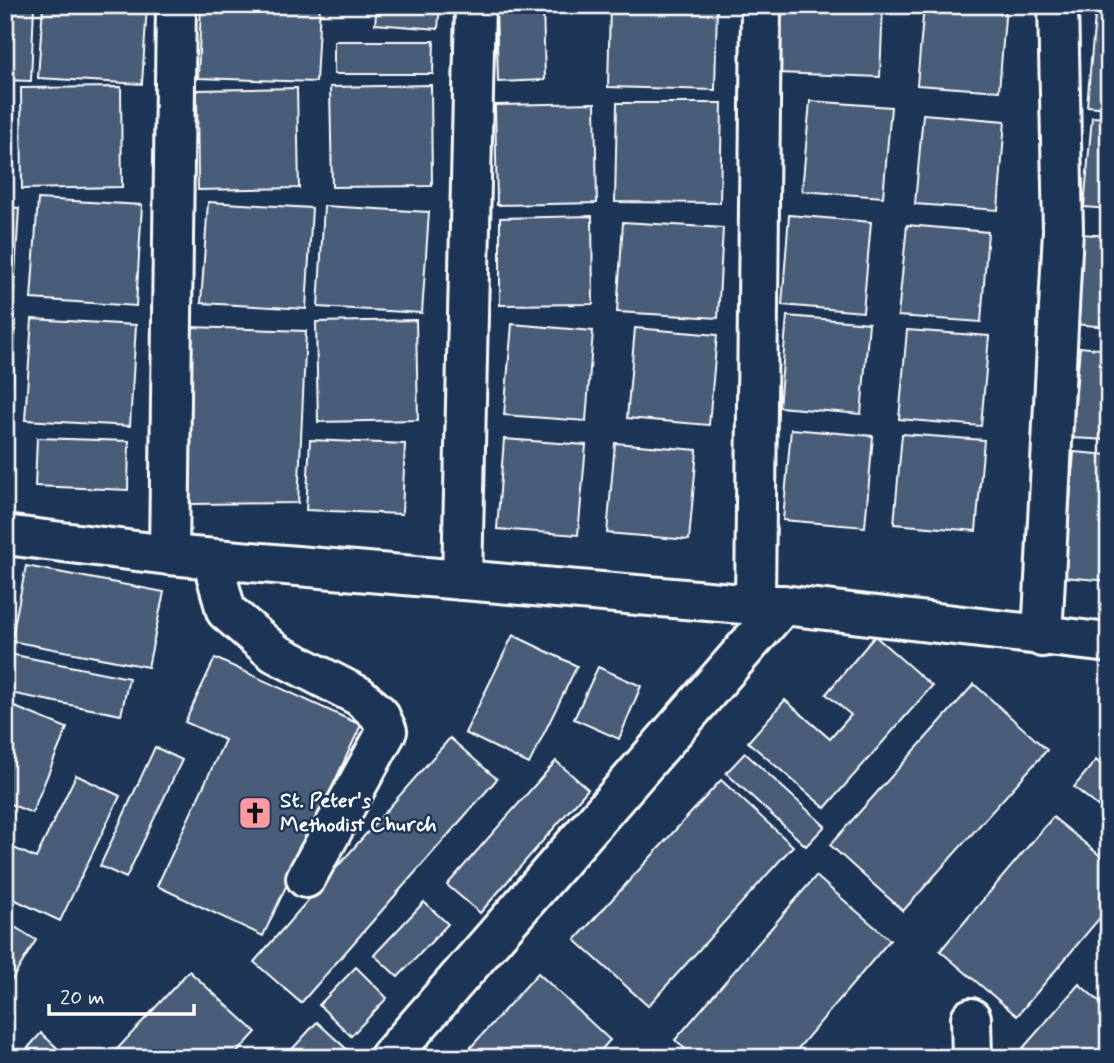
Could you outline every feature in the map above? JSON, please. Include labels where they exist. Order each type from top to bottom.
[{"type":"street","points":[[169,555],[176,5]]},
{"type":"street","points":[[462,580],[475,5]]},
{"type":"street","points":[[389,1058],[769,605],[761,5]]},
{"type":"street","points":[[1042,637],[1063,230],[1058,5]]},
{"type":"street","points":[[5,535],[212,559],[769,605],[1109,643]]},
{"type":"street","points":[[212,559],[226,611],[275,653],[359,696],[379,714],[387,731],[306,878]]},
{"type":"street","points":[[971,1018],[972,1058]]},
{"type":"building","points":[[5,5],[34,5],[31,81],[5,80]]},
{"type":"building","points":[[43,5],[147,5],[142,84],[38,78]]},
{"type":"building","points":[[201,5],[320,5],[316,82],[198,78]]},
{"type":"building","points":[[377,5],[440,5],[438,29],[375,24]]},
{"type":"building","points":[[496,5],[543,5],[545,80],[498,82]]},
{"type":"building","points":[[610,5],[717,5],[715,90],[608,87]]},
{"type":"building","points":[[781,5],[883,5],[880,77],[778,73]]},
{"type":"building","points":[[924,5],[1006,5],[999,91],[917,85]]},
{"type":"building","points":[[1095,15],[1109,16],[1109,108],[1087,106]]},
{"type":"building","points":[[334,41],[434,41],[433,74],[334,74]]},
{"type":"building","points":[[431,85],[432,186],[332,187],[330,87]]},
{"type":"building","points":[[5,86],[10,86],[12,186],[5,186]]},
{"type":"building","points":[[121,87],[122,187],[22,189],[21,88]]},
{"type":"building","points":[[297,88],[299,188],[198,190],[197,90]]},
{"type":"building","points":[[810,101],[891,107],[883,197],[802,191]]},
{"type":"building","points":[[595,103],[597,203],[497,205],[495,105]]},
{"type":"building","points":[[617,103],[722,103],[720,203],[615,202]]},
{"type":"building","points":[[923,114],[1005,121],[998,210],[915,204]]},
{"type":"building","points":[[1092,117],[1109,118],[1109,209],[1084,207]]},
{"type":"building","points":[[38,199],[142,205],[136,306],[31,299]]},
{"type":"building","points":[[208,202],[312,208],[306,309],[201,303]]},
{"type":"building","points":[[324,206],[429,212],[422,313],[318,307]]},
{"type":"building","points":[[5,207],[19,208],[13,309],[5,309]]},
{"type":"building","points":[[789,215],[871,222],[863,312],[782,305]]},
{"type":"building","points":[[592,216],[593,304],[500,305],[500,218]]},
{"type":"building","points":[[623,222],[723,228],[718,318],[617,312]]},
{"type":"building","points":[[907,225],[988,232],[981,322],[898,316]]},
{"type":"building","points":[[1081,234],[1109,236],[1109,327],[1073,324]]},
{"type":"building","points":[[787,316],[869,323],[861,414],[779,407]]},
{"type":"building","points":[[32,319],[136,325],[130,426],[25,420]]},
{"type":"building","points":[[5,320],[16,321],[10,421],[5,421]]},
{"type":"building","points":[[416,320],[418,420],[318,422],[316,322]]},
{"type":"building","points":[[512,324],[593,331],[586,421],[504,415]]},
{"type":"building","points":[[191,327],[306,331],[298,503],[190,504]]},
{"type":"building","points":[[635,328],[717,335],[709,425],[627,418]]},
{"type":"building","points":[[907,330],[989,336],[981,426],[899,419]]},
{"type":"building","points":[[1080,347],[1109,350],[1109,440],[1072,438]]},
{"type":"building","points":[[791,429],[873,436],[865,527],[783,520]]},
{"type":"building","points":[[902,434],[984,440],[976,531],[894,524]]},
{"type":"building","points":[[5,437],[10,437],[9,486],[5,486]]},
{"type":"building","points":[[37,438],[129,441],[128,490],[35,486]]},
{"type":"building","points":[[504,439],[586,445],[578,535],[497,529]]},
{"type":"building","points":[[310,440],[405,444],[402,514],[306,510]]},
{"type":"building","points":[[615,443],[697,450],[689,540],[607,533]]},
{"type":"building","points":[[1074,452],[1109,455],[1109,581],[1064,577]]},
{"type":"building","points":[[5,563],[10,564],[5,594]]},
{"type":"building","points":[[26,566],[164,592],[148,667],[11,641]]},
{"type":"building","points":[[513,635],[577,666],[529,764],[465,733]]},
{"type":"building","points":[[875,636],[932,686],[825,808],[748,742],[785,700],[830,739],[851,715],[826,694]]},
{"type":"building","points":[[5,653],[129,678],[121,715],[5,692]]},
{"type":"building","name":"St. Peter's Methodist Church","points":[[215,658],[361,725],[263,936],[157,886],[225,740],[185,722]]},
{"type":"building","points":[[598,667],[641,686],[619,739],[574,719]]},
{"type":"building","points":[[974,684],[1047,750],[903,911],[830,845]]},
{"type":"building","points":[[5,703],[67,728],[32,813],[5,802]]},
{"type":"building","points":[[450,738],[497,779],[301,1003],[254,962]]},
{"type":"building","points":[[155,747],[182,760],[126,878],[100,866]]},
{"type":"building","points":[[745,753],[825,826],[806,846],[726,773]]},
{"type":"building","points":[[1096,760],[1109,772],[1109,815],[1074,787]]},
{"type":"building","points":[[556,761],[588,789],[480,913],[447,885]]},
{"type":"building","points":[[76,775],[120,796],[60,921],[5,895],[5,844],[36,858]]},
{"type":"building","points":[[721,780],[793,846],[648,1006],[575,940]]},
{"type":"building","points":[[1053,817],[1109,863],[1109,907],[1017,1016],[940,951]]},
{"type":"building","points":[[816,876],[890,940],[790,1058],[695,1058],[675,1040]]},
{"type":"building","points":[[424,902],[448,924],[398,977],[374,955]]},
{"type":"building","points":[[5,921],[36,940],[5,991]]},
{"type":"building","points":[[356,967],[387,998],[351,1036],[319,1005]]},
{"type":"building","points":[[189,971],[256,1032],[232,1058],[109,1058]]},
{"type":"building","points":[[538,973],[610,1040],[594,1058],[461,1058]]},
{"type":"building","points":[[1079,984],[1109,1010],[1109,1058],[1034,1058],[1023,1048]]},
{"type":"building","points":[[317,1022],[353,1055],[351,1058],[284,1058]]},
{"type":"building","points":[[41,1033],[68,1058],[19,1058]]},
{"type":"place","name":"St. Peter's Methodist Church","points":[[255,813]]}]
